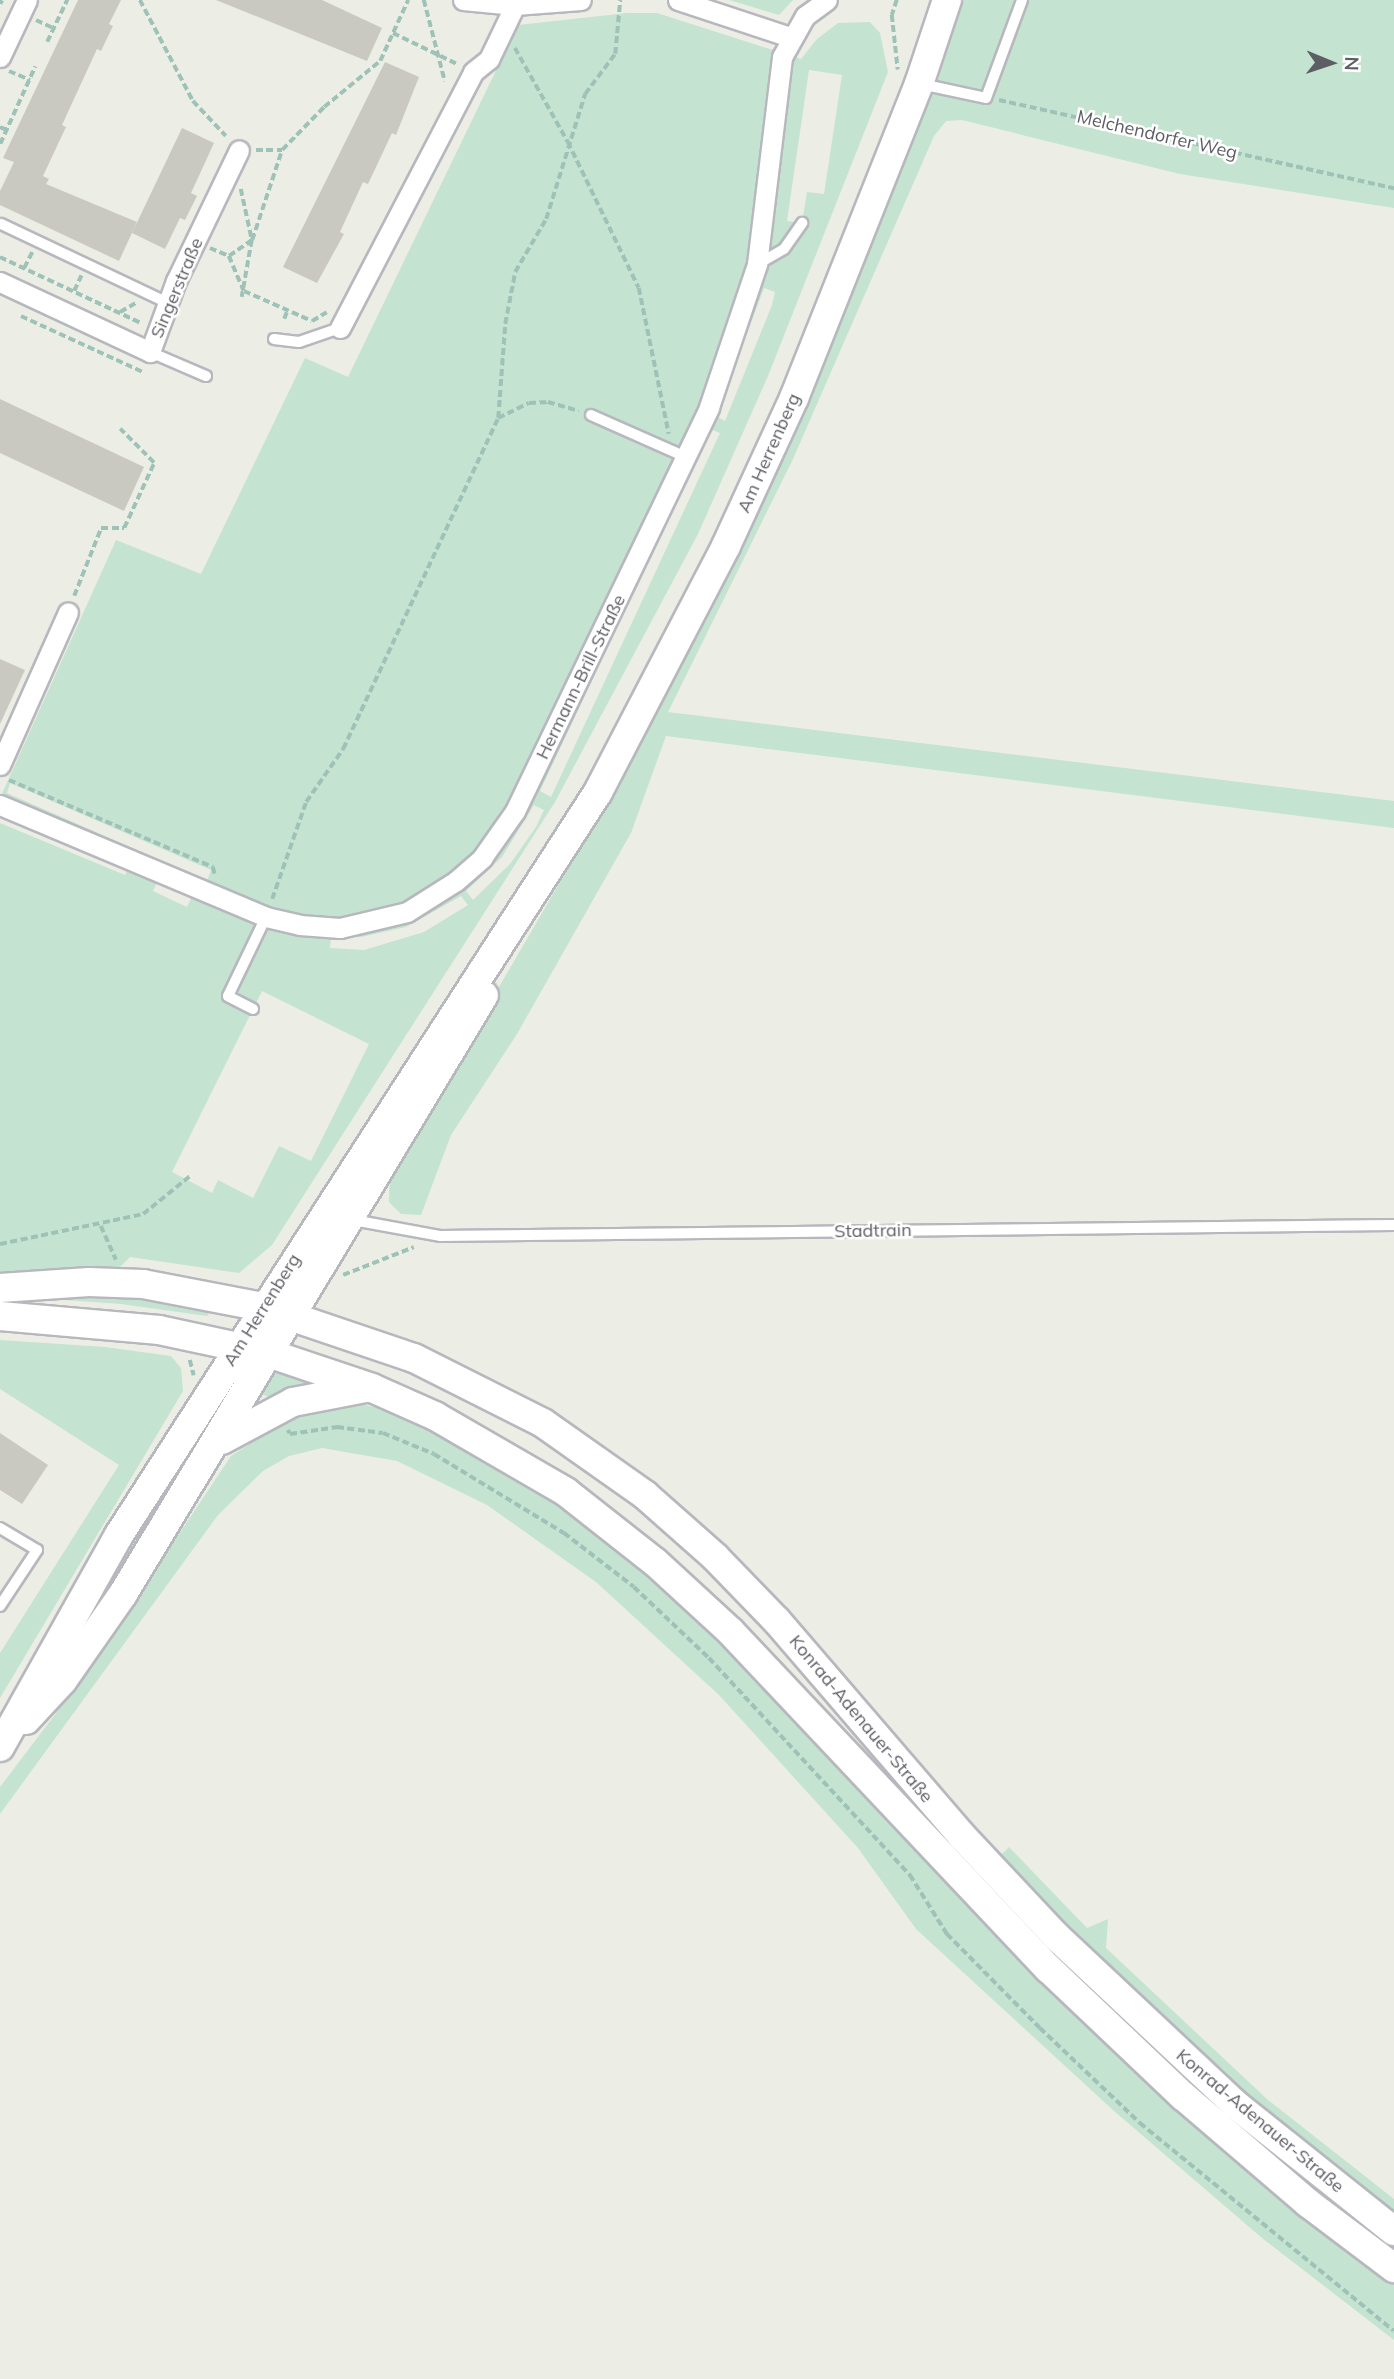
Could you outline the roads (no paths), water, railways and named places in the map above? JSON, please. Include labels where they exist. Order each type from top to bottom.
[{"type":"main road","name":"Am Herrenberg","points":[[0,1748],[57,1639],[204,1384],[239,1346],[447,1021],[542,884],[598,792],[726,546],[794,398],[909,80],[947,0]]},
{"type":"main road","name":"Am Herrenberg","points":[[0,1748],[98,1632],[295,1316],[336,1265],[353,1220],[465,1031],[542,884]]},
{"type":"main road","points":[[336,1265],[327,1273],[328,1297],[357,1336]]},
{"type":"main road","name":"Konrad-Adenauer-Straße","points":[[0,1288],[89,1282],[143,1284],[263,1307],[357,1336],[455,1376],[542,1423],[645,1496],[715,1557],[777,1621],[962,1836],[1056,1937],[1236,2105],[1394,2231]]},
{"type":"main road","name":"Konrad-Adenauer-Straße","points":[[0,1316],[89,1321],[186,1345],[239,1346],[271,1354],[372,1388],[518,1461],[566,1492],[655,1562],[762,1663],[1059,1978],[1183,2096],[1308,2203],[1394,2269]]},
{"type":"main road","points":[[186,1345],[202,1351],[204,1384]]},
{"type":"main road","points":[[216,1443],[273,1409],[321,1395],[372,1388]]},
{"type":"street","points":[[0,57],[27,0]]},
{"type":"street","points":[[463,0],[515,5],[581,0]]},
{"type":"street","name":"Hermann-Brill-Straße","points":[[0,804],[266,917],[340,928],[378,922],[430,900],[482,858],[515,811],[740,326],[757,264],[775,89],[790,37],[805,16],[827,0]]},
{"type":"street","points":[[690,2],[790,37]]},
{"type":"street","points":[[340,328],[474,72],[489,59],[515,5]]},
{"type":"street","name":"Singerstraße","points":[[0,282],[150,352],[168,303],[235,157]]},
{"type":"street","points":[[1,757],[68,612]]},
{"type":"lane","points":[[909,80],[986,98],[1022,0]]},
{"type":"lane","points":[[757,264],[784,249],[802,223]]},
{"type":"lane","points":[[1,224],[168,303]]},
{"type":"lane","points":[[274,339],[299,342],[340,328]]},
{"type":"lane","points":[[150,352],[206,376]]},
{"type":"lane","points":[[591,415],[679,454]]},
{"type":"lane","points":[[253,1009],[228,996],[266,917]]},
{"type":"lane","name":"Stadtrain","points":[[353,1220],[440,1236],[1394,1225]]},
{"type":"lane","points":[[0,1528],[37,1550],[0,1606]]}]
